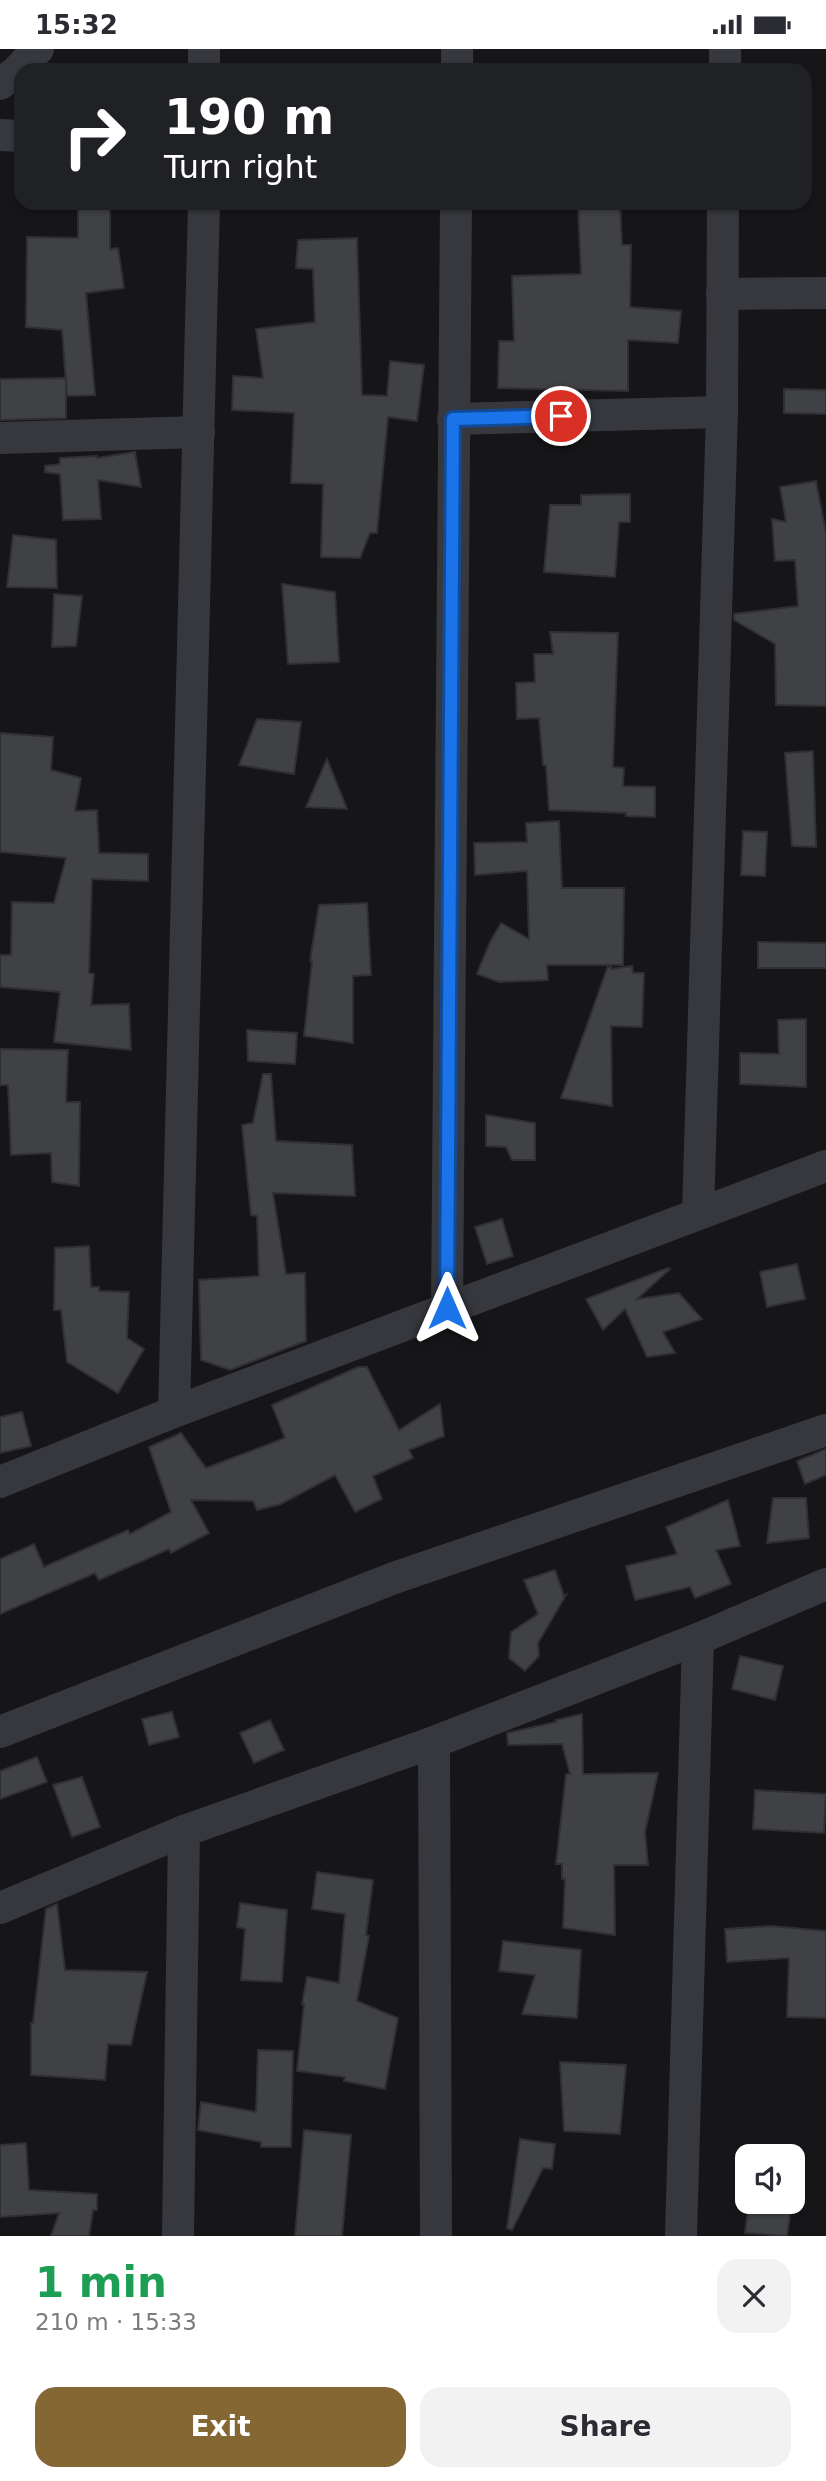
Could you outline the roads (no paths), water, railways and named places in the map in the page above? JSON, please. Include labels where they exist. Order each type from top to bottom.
[{"type":"street","points":[[25,63],[38,49]]},
{"type":"street","points":[[174,1412],[204,210]]},
{"type":"street","points":[[447,1308],[456,210]]},
{"type":"street","points":[[698,1213],[722,412],[723,210]]},
{"type":"street","points":[[722,294],[826,293]]},
{"type":"street","points":[[453,419],[722,412]]},
{"type":"street","points":[[0,437],[199,432]]},
{"type":"street","points":[[0,1482],[174,1412],[826,1166]]},
{"type":"street","points":[[0,1732],[394,1578],[826,1430]]},
{"type":"street","points":[[0,1908],[184,1831],[434,1742],[698,1639],[826,1584]]},
{"type":"street","points":[[681,2236],[698,1639]]},
{"type":"street","points":[[434,1742],[436,2236]]},
{"type":"street","points":[[178,2236],[184,1831]]}]
